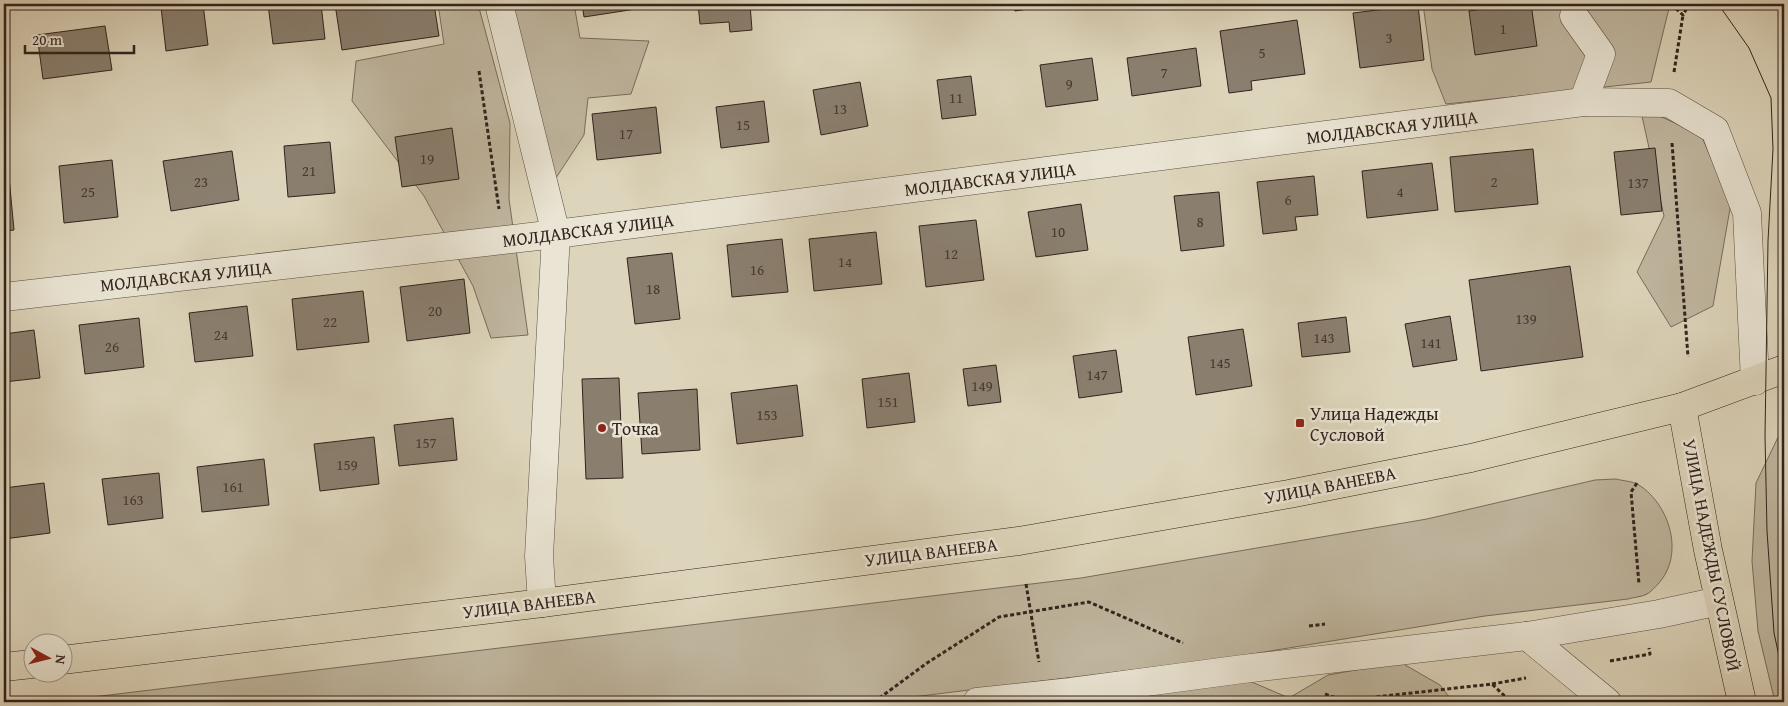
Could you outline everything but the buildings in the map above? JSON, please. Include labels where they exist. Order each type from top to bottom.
[{"type":"main road","name":"УЛИЦА ВАНЕЕВА","points":[[72,659],[542,603],[1048,536],[1289,494],[1471,458],[1682,407],[1784,369]]},
{"type":"main road","name":"УЛИЦА НАДЕЖДЫ СУСЛОВОЙ","points":[[1682,407],[1719,601],[1742,702]]},
{"type":"main road","points":[[4,667],[22,665]]},
{"type":"street","points":[[499,4],[556,234],[539,556],[542,603]]},
{"type":"street","points":[[1574,16],[1601,54],[1583,102]]},
{"type":"street","name":"МОЛДАВСКАЯ УЛИЦА","points":[[4,296],[556,234],[1583,102],[1669,103],[1715,130],[1747,213],[1755,381]]},
{"type":"street","points":[[977,702],[1044,694],[1072,697],[1243,669],[1527,636],[1659,614],[1719,601]]},
{"type":"street","points":[[1527,636],[1607,702]]},
{"type":"path","points":[[1670,4],[1683,15]]},
{"type":"path","points":[[1688,357],[1669,103],[1683,15],[1690,4]]},
{"type":"path","points":[[478,63],[503,240]]},
{"type":"path","points":[[1637,483],[1631,492],[1640,591]]},
{"type":"path","points":[[1026,584],[1044,694]]},
{"type":"path","points":[[874,702],[927,663],[999,617],[1031,611]]},
{"type":"path","points":[[1305,626],[1334,623]]},
{"type":"path","points":[[1331,702],[1492,684],[1511,702]]},
{"type":"shaded area","points":[[438,4],[478,4],[510,123],[509,199],[528,335],[491,338],[473,286],[424,196],[352,101],[356,61],[444,44]]},
{"type":"shaded area","points":[[512,4],[574,4],[580,38],[649,41],[631,94],[588,98],[584,135],[554,181]]},
{"type":"shaded area","points":[[1423,4],[1670,4],[1651,82],[1446,104],[1432,69]]},
{"type":"shaded area","points":[[1640,107],[1701,135],[1731,203],[1713,306],[1671,327],[1637,272],[1664,216]]},
{"type":"shaded area","points":[[1782,429],[1784,435],[1784,702],[1775,702],[1758,631],[1752,561],[1756,483]]},
{"type":"shaded area","points":[[1616,479],[1637,484],[1650,494],[1666,517],[1670,531],[1671,559],[1666,572],[1658,584],[1645,595],[1628,599],[1485,616],[1221,659],[872,702],[51,702],[1081,578],[1427,519],[1595,480]]},
{"type":"shaded area","points":[[1400,662],[1440,685],[1453,702],[1105,702],[1115,680],[1217,667],[1289,698],[1328,675]]},
{"type":"tram line","points":[[1716,4],[1721,8],[1749,48],[1771,98],[1773,149],[1768,241],[1765,436],[1767,531],[1774,633],[1784,679]]},
{"type":"tram line","points":[[1784,201],[1780,308],[1784,500]]},
{"type":"place","name":"Улица Надежды Сусловой","points":[[1300,423]]},
{"type":"place","name":"Точка","points":[[602,428]]}]
